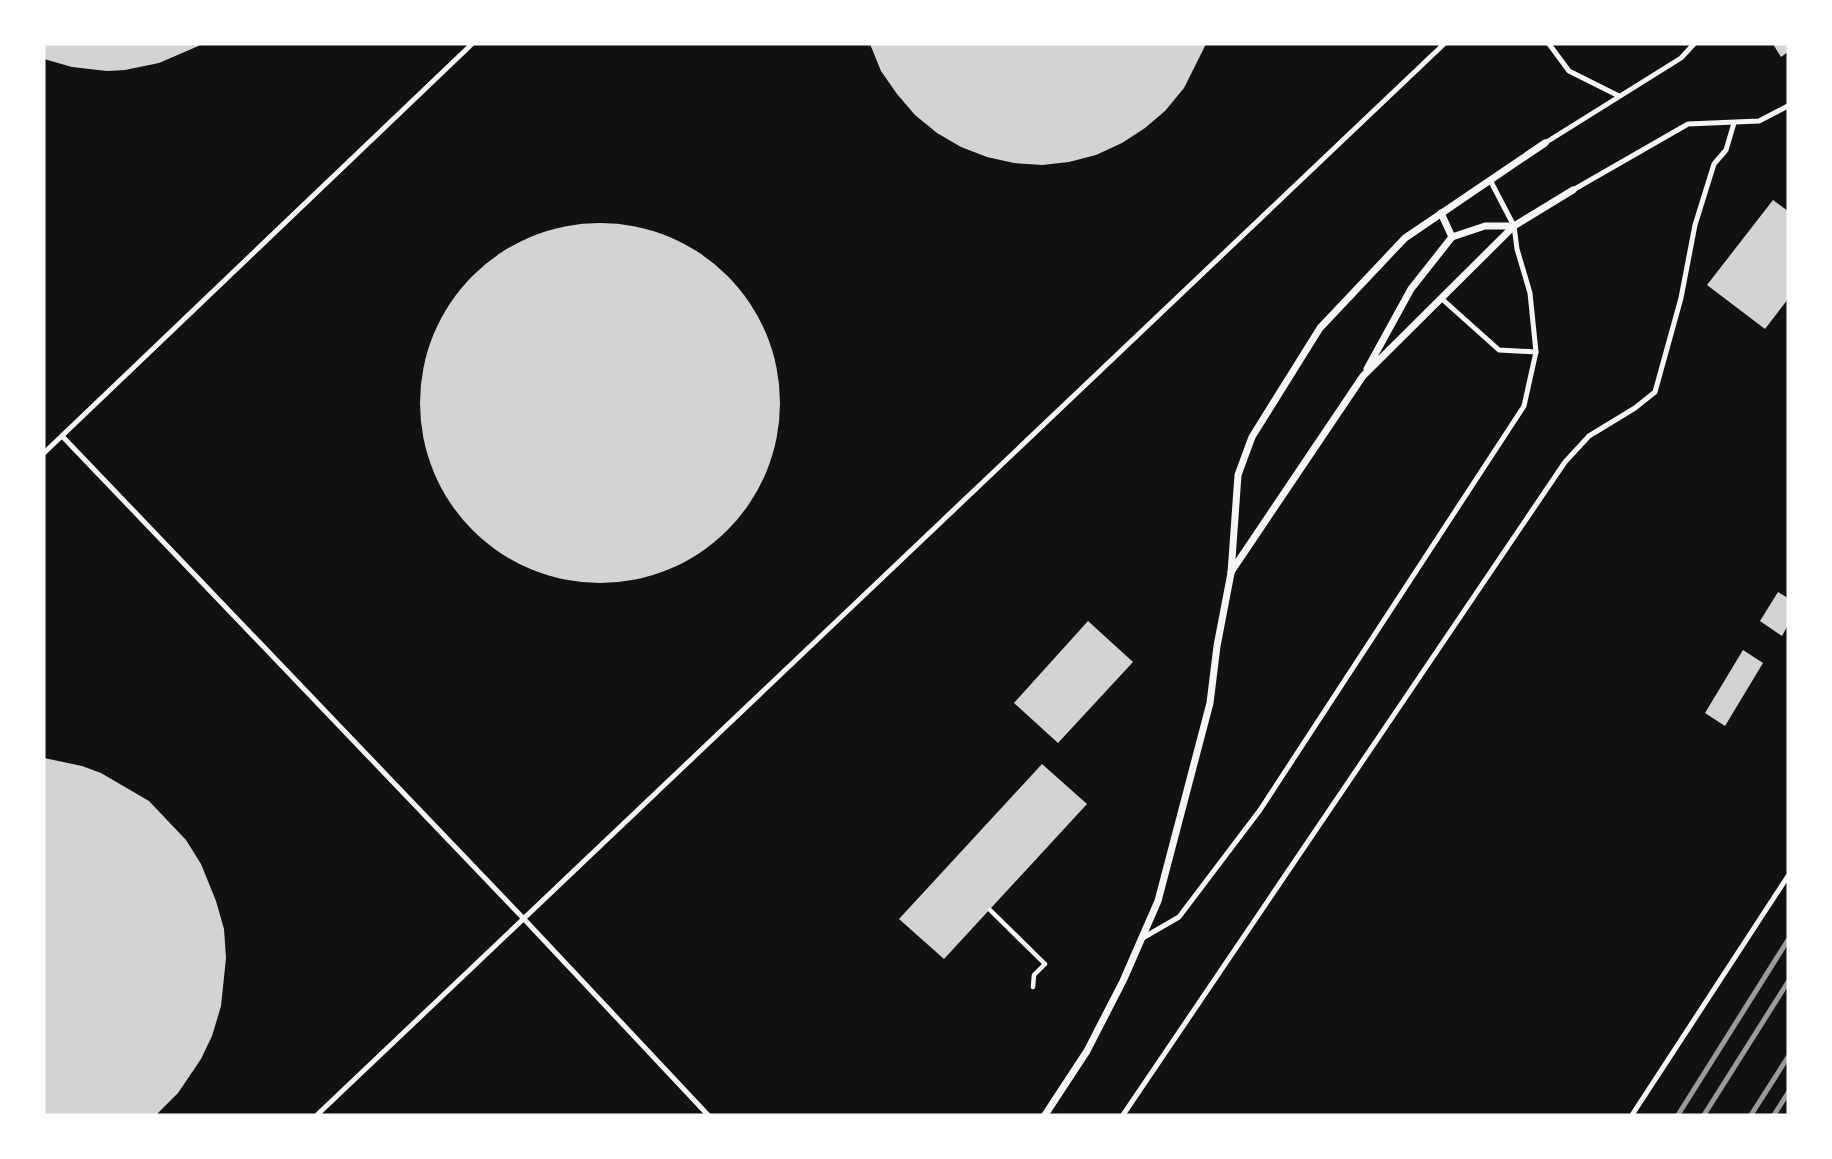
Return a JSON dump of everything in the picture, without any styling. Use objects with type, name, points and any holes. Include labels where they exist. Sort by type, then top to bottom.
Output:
[{"type":"street","points":[[1045,1115],[1087,1051],[1158,901],[1210,702],[1231,573],[1238,475],[1252,437],[1320,328],[1405,238],[1545,143]]},
{"type":"street","points":[[1363,376],[1514,226],[1573,190]]},
{"type":"street","points":[[1441,213],[1452,237]]},
{"type":"street","points":[[1231,573],[1363,376],[1411,289],[1452,237],[1485,226],[1514,226]]},
{"type":"lane","points":[[44,453],[472,44]]},
{"type":"lane","points":[[317,1115],[1444,44]]},
{"type":"lane","points":[[1549,44],[1569,71],[1619,96]]},
{"type":"lane","points":[[1545,143],[1681,58],[1694,44]]},
{"type":"lane","points":[[1573,190],[1688,124],[1759,121],[1788,106]]},
{"type":"lane","points":[[1123,1115],[1565,462],[1589,436],[1635,408],[1655,392],[1681,298],[1695,225],[1714,164],[1726,150],[1734,122]]},
{"type":"lane","points":[[1141,940],[1179,917],[1260,810],[1524,406],[1536,352],[1530,293],[1517,249],[1514,226],[1490,180]]},
{"type":"lane","points":[[1442,299],[1499,350],[1536,352]]},
{"type":"lane","points":[[62,436],[708,1115]]},
{"type":"lane","points":[[1632,1115],[1788,876]]},
{"type":"path","points":[[990,910],[1045,964],[1034,975],[1033,987]]},
{"type":"building","points":[[44,44],[203,44],[159,63],[107,71],[72,67],[44,59]]},
{"type":"building","points":[[870,44],[1206,44],[1184,88],[1165,111],[1145,128],[1096,155],[1042,165],[987,157],[961,147],[937,133],[915,115],[897,94],[881,71]]},
{"type":"building","points":[[1773,44],[1788,44],[1788,52],[1781,57]]},
{"type":"building","points":[[1773,200],[1788,211],[1788,299],[1765,329],[1707,285]]},
{"type":"building","points":[[600,223],[635,227],[669,237],[700,253],[727,276],[750,303],[766,334],[776,368],[780,403],[776,438],[766,472],[750,503],[727,530],[700,553],[669,569],[635,579],[600,583],[565,579],[531,569],[500,553],[473,530],[450,503],[434,472],[424,438],[420,403],[424,368],[434,334],[450,303],[473,276],[500,253],[531,237],[565,227]]},
{"type":"building","points":[[1778,592],[1788,598],[1788,625],[1782,636],[1760,621]]},
{"type":"building","points":[[1088,621],[1133,662],[1058,743],[1014,703]]},
{"type":"building","points":[[1743,650],[1763,663],[1725,726],[1705,713]]},
{"type":"building","points":[[44,758],[101,773],[149,801],[186,840],[201,864],[216,901],[224,929],[226,958],[221,1006],[212,1036],[201,1059],[178,1093],[156,1115],[44,1115]]},
{"type":"building","points":[[1042,764],[1087,804],[944,959],[899,919]]},
{"type":"railway","points":[[1678,1115],[1788,940]]},
{"type":"railway","points":[[1704,1115],[1788,982]]},
{"type":"railway","points":[[1751,1115],[1788,1057]]},
{"type":"railway","points":[[1774,1115],[1788,1093]]}]
